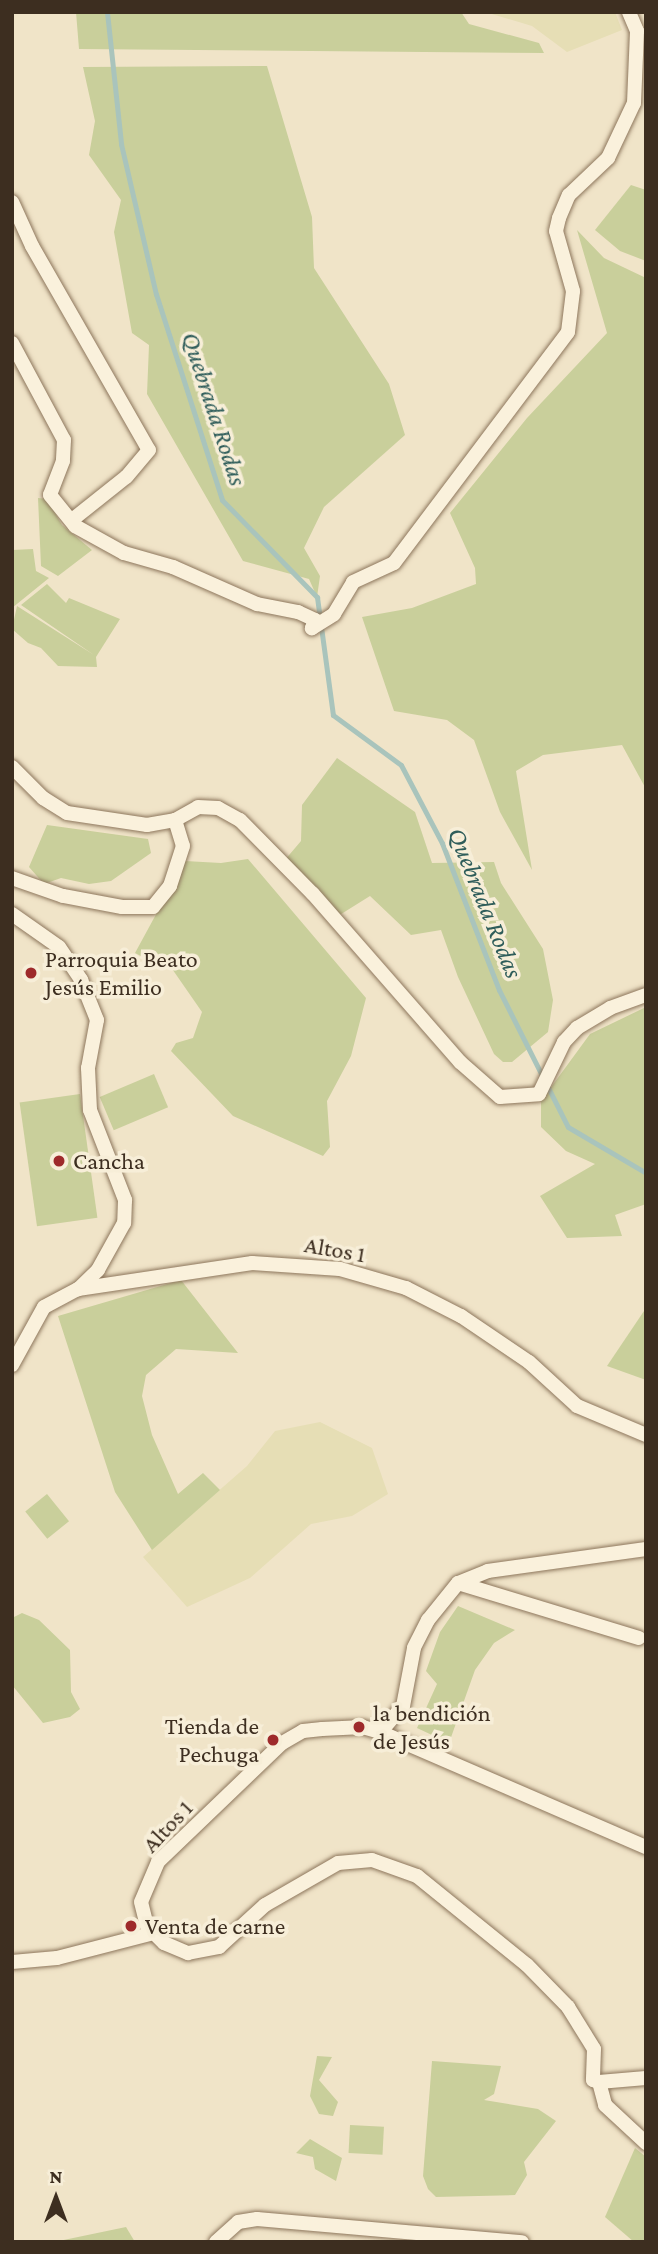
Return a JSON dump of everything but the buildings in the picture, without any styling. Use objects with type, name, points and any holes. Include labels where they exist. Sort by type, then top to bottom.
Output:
[{"type":"street","points":[[12,343],[64,440],[63,461],[50,495],[75,526],[124,553],[173,567],[257,604],[298,612],[316,620],[318,625],[353,582],[394,563],[569,332],[573,291],[556,231],[569,195],[608,158],[634,103],[637,31],[629,12]]},
{"type":"street","points":[[12,202],[32,246],[149,450],[126,477],[72,520]]},
{"type":"street","points":[[12,767],[43,798],[66,813],[147,825],[175,820],[198,807],[218,808],[240,820],[313,894],[460,1062],[500,1097],[539,1094],[577,1028],[610,1008],[646,995]]},
{"type":"street","points":[[12,878],[63,896],[122,907],[153,907],[178,869],[183,846],[175,820]]},
{"type":"street","points":[[12,914],[59,947],[81,980],[97,1020],[88,1068],[90,1111],[125,1200],[124,1223],[99,1270],[78,1289]]},
{"type":"street","name":"Altos 1","points":[[12,1365],[44,1307],[78,1289],[252,1263],[340,1269],[406,1288],[461,1316],[529,1362],[577,1406],[646,1435]]},
{"type":"street","points":[[380,1732],[403,1706],[414,1648],[428,1620],[458,1583],[488,1572],[646,1549]]},
{"type":"street","points":[[458,1583],[639,1638]]},
{"type":"street","name":"Altos 1","points":[[154,1933],[141,1902],[159,1862],[252,1769],[303,1731],[363,1727],[380,1732],[646,1847]]},
{"type":"street","points":[[12,1962],[57,1958],[154,1933],[188,1953],[219,1947],[265,1905],[310,1877],[338,1863],[372,1860],[417,1877],[527,1965],[569,2007],[594,2049],[593,2080],[599,2082],[646,2078]]},
{"type":"street","points":[[599,2082],[605,2105],[646,2143]]},
{"type":"street","points":[[216,2242],[238,2222],[257,2219],[522,2242]]},
{"type":"shaded area","points":[[485,12],[615,12],[622,30],[567,52],[532,26]]},
{"type":"shaded area","points":[[320,1422],[372,1448],[388,1494],[352,1516],[311,1524],[250,1578],[187,1607],[143,1557],[247,1466],[275,1431]]},
{"type":"green space","points":[[76,12],[461,12],[469,24],[539,43],[544,53],[79,49]]},
{"type":"green space","points":[[267,66],[312,217],[314,268],[389,384],[405,435],[324,507],[304,548],[320,576],[317,597],[309,579],[243,561],[147,394],[149,345],[132,333],[114,232],[121,200],[89,155],[95,121],[83,67]]},
{"type":"green space","points":[[631,185],[646,190],[646,261],[620,251],[595,230]]},
{"type":"green space","points":[[577,230],[604,258],[646,278],[646,789],[622,745],[543,755],[516,771],[532,870],[500,812],[474,740],[447,720],[394,711],[362,617],[412,608],[476,584],[475,568],[450,513],[527,418],[607,333]]},
{"type":"green space","points":[[38,498],[47,499],[62,525],[92,550],[58,576],[41,566]]},
{"type":"green space","points":[[33,549],[36,571],[49,578],[12,608],[12,550]]},
{"type":"green space","points":[[47,584],[66,603],[69,598],[120,619],[96,657],[97,667],[58,666],[41,648],[28,643],[12,629],[17,606],[94,655],[21,605]]},
{"type":"green space","points":[[337,758],[415,812],[432,863],[494,862],[501,883],[543,949],[553,1000],[548,1032],[512,1062],[503,1062],[494,1054],[458,977],[441,930],[411,935],[370,896],[338,916],[284,861],[301,841],[302,805]]},
{"type":"green space","points":[[47,825],[148,839],[151,853],[111,881],[89,884],[61,878],[44,884],[29,867]]},
{"type":"green space","points":[[248,859],[366,998],[351,1056],[327,1101],[330,1147],[323,1156],[233,1116],[171,1051],[176,1043],[193,1038],[202,1012],[168,963],[156,964],[135,953],[185,861],[221,863]]},
{"type":"green space","points":[[646,1007],[646,1204],[615,1215],[622,1236],[567,1238],[540,1196],[595,1164],[566,1151],[541,1127],[541,1101],[590,1034]]},
{"type":"green space","points":[[154,1074],[168,1107],[114,1130],[100,1097]]},
{"type":"green space","name":"Cancha","points":[[80,1094],[97,1218],[37,1226],[20,1102]]},
{"type":"green space","points":[[181,1280],[238,1353],[176,1349],[146,1375],[142,1396],[152,1435],[178,1494],[203,1473],[220,1490],[152,1550],[115,1492],[58,1316]]},
{"type":"green space","points":[[646,1308],[646,1380],[607,1366]]},
{"type":"green space","points":[[47,1494],[69,1521],[47,1539],[25,1512]]},
{"type":"green space","points":[[458,1606],[515,1630],[494,1643],[475,1670],[449,1743],[417,1728],[437,1684],[426,1671],[440,1632]]},
{"type":"green space","points":[[22,1613],[39,1620],[70,1650],[71,1692],[80,1709],[70,1717],[43,1723],[12,1685],[12,1618]]},
{"type":"green space","points":[[317,2056],[332,2057],[319,2080],[338,2102],[333,2116],[319,2114],[310,2096]]},
{"type":"green space","points":[[432,2061],[501,2066],[494,2094],[484,2100],[538,2109],[556,2121],[524,2162],[527,2175],[515,2195],[436,2197],[428,2189],[423,2176]]},
{"type":"green space","points":[[350,2125],[384,2127],[382,2155],[349,2153]]},
{"type":"green space","points":[[310,2139],[342,2158],[336,2181],[315,2169],[313,2157],[296,2153]]},
{"type":"green space","points":[[635,2148],[646,2157],[646,2242],[634,2242],[605,2217]]},
{"type":"green space","points":[[126,2227],[135,2242],[54,2242]]},
{"type":"waterway","name":"Quebrada Rodas","points":[[107,12],[121,144],[156,294],[222,500],[317,597],[333,715],[401,765],[442,843],[499,990],[568,1127],[646,1173]]},
{"type":"place","name":"Parroquia Beato Jesús Emilio","points":[[31,973]]},
{"type":"place","name":"Cancha","points":[[59,1161]]},
{"type":"place","name":"la bendición de Jesús","points":[[359,1727]]},
{"type":"place","name":"Tienda de Pechuga","points":[[273,1740]]},
{"type":"place","name":"Venta de carne","points":[[131,1926]]}]
